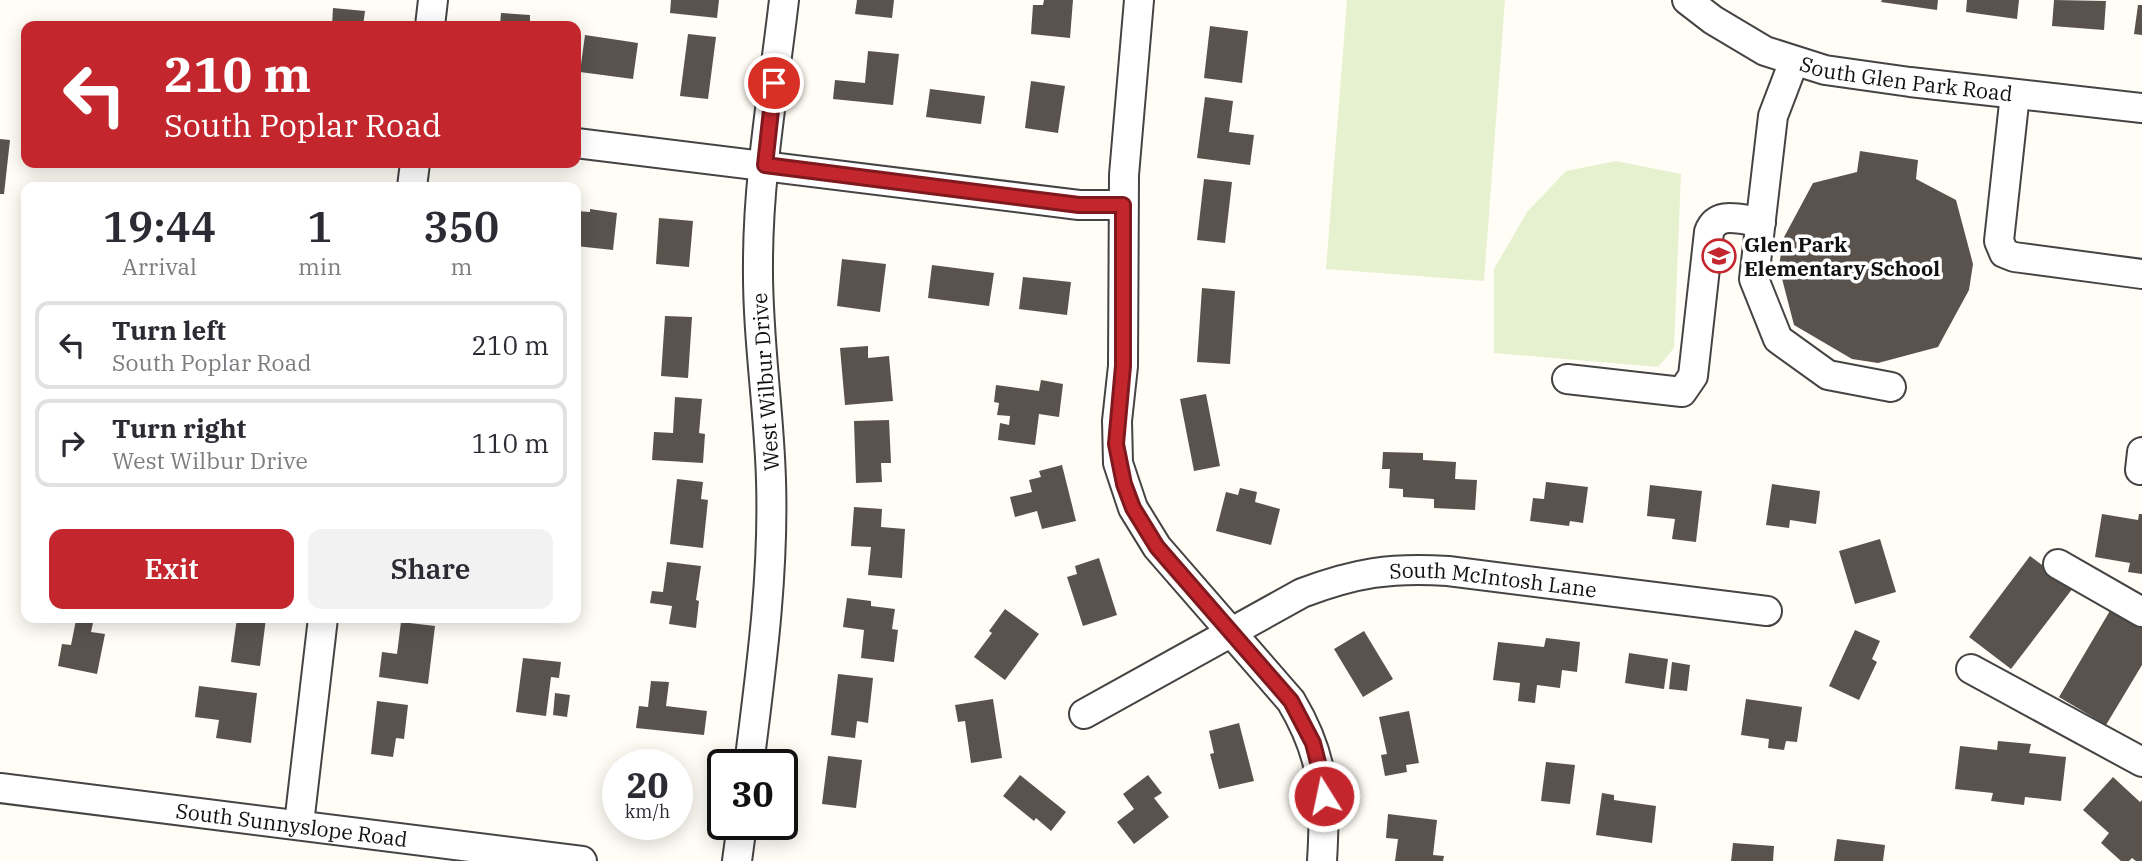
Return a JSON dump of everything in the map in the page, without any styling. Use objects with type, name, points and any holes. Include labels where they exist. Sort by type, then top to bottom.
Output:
[{"type":"street","points":[[431,21],[433,0]]},
{"type":"street","name":"West Wilbur Drive","points":[[751,749],[770,581],[772,531],[758,265],[765,165],[784,0]]},
{"type":"street","points":[[1139,0],[1124,176],[1123,366],[1116,421],[1118,463],[1133,508],[1157,547],[1291,701],[1313,743],[1322,778],[1325,814],[1322,861]]},
{"type":"street","name":"South Glen Park Road","points":[[1687,0],[1737,36],[1765,51],[1825,70],[2142,108]]},
{"type":"street","points":[[1794,61],[1773,116],[1754,279],[1778,339],[1828,375],[1891,387]]},
{"type":"street","points":[[2015,94],[1999,241],[2004,253],[2014,257],[2142,274]]},
{"type":"street","points":[[581,144],[1079,205],[1123,205]]},
{"type":"street","points":[[1567,379],[1682,392],[1693,376],[1712,223],[1720,218],[1761,222]]},
{"type":"street","points":[[2058,564],[2142,612]]},
{"type":"street","name":"South McIntosh Lane","points":[[1084,714],[1302,593],[1340,578],[1381,570],[1412,568],[1462,572],[1766,611]]},
{"type":"street","points":[[299,824],[322,623]]},
{"type":"street","points":[[1971,669],[2142,762]]},
{"type":"street","name":"South Sunnyslope Road","points":[[0,788],[582,861]]},
{"type":"street","points":[[737,861],[740,840]]},
{"type":"green space","points":[[1347,0],[1505,0],[1484,281],[1326,269]]},
{"type":"green space","points":[[1616,161],[1681,174],[1674,348],[1658,367],[1494,353],[1494,269],[1527,212],[1566,171]]},
{"type":"building","points":[[671,0],[719,0],[717,18],[670,13]]},
{"type":"building","points":[[857,0],[894,0],[892,18],[855,14]]},
{"type":"building","points":[[1044,0],[1073,0],[1070,38],[1031,34],[1033,5],[1043,5]]},
{"type":"building","points":[[1938,0],[1937,10],[1881,2]]},
{"type":"building","points":[[1967,0],[2019,0],[2017,19],[1966,12]]},
{"type":"building","points":[[2054,0],[2106,1],[2104,30],[2052,26]]},
{"type":"building","points":[[2138,5],[2142,5],[2142,35],[2134,34]]},
{"type":"building","points":[[333,8],[365,11],[364,21],[332,21]]},
{"type":"building","points":[[501,13],[530,15],[530,21],[500,21]]},
{"type":"building","points":[[1210,26],[1248,31],[1242,83],[1204,78]]},
{"type":"building","points":[[688,34],[716,37],[708,99],[680,96]]},
{"type":"building","points":[[585,35],[638,43],[633,79],[581,72]]},
{"type":"building","points":[[868,51],[899,54],[893,105],[833,99],[835,80],[865,83]]},
{"type":"building","points":[[1031,81],[1065,86],[1058,133],[1025,128]]},
{"type":"building","points":[[930,89],[985,96],[981,124],[926,117]]},
{"type":"building","points":[[1205,97],[1233,101],[1229,132],[1254,135],[1250,165],[1197,158]]},
{"type":"building","points":[[0,139],[10,140],[4,194],[0,194]]},
{"type":"building","points":[[1860,151],[1918,160],[1916,179],[1956,200],[1973,264],[1969,290],[1938,347],[1878,363],[1852,359],[1794,325],[1779,267],[1783,239],[1813,183],[1857,172]]},
{"type":"building","points":[[1204,179],[1232,182],[1225,243],[1197,240]]},
{"type":"building","points":[[590,209],[617,213],[613,250],[581,247],[581,211],[590,212]]},
{"type":"building","points":[[659,218],[693,221],[689,267],[656,264]]},
{"type":"building","points":[[842,259],[886,264],[880,312],[837,306]]},
{"type":"building","points":[[932,265],[994,273],[989,306],[928,298]]},
{"type":"building","points":[[1023,277],[1071,282],[1067,315],[1019,309]]},
{"type":"building","points":[[1202,288],[1235,291],[1230,364],[1197,362]]},
{"type":"building","points":[[665,316],[692,317],[688,378],[661,376]]},
{"type":"building","points":[[868,346],[868,358],[889,356],[893,401],[845,405],[840,348]]},
{"type":"building","points":[[1041,380],[1063,384],[1059,417],[1039,414],[1035,445],[998,440],[1000,423],[1009,425],[1010,416],[997,415],[999,403],[994,402],[996,385],[1039,391]]},
{"type":"building","points":[[1206,394],[1220,466],[1194,471],[1180,399]]},
{"type":"building","points":[[675,397],[702,399],[699,433],[705,434],[703,463],[652,460],[654,432],[673,433]]},
{"type":"building","points":[[889,420],[891,463],[881,463],[882,482],[856,483],[854,421]]},
{"type":"building","points":[[1383,452],[1423,453],[1423,460],[1456,462],[1455,479],[1477,480],[1475,510],[1434,508],[1434,499],[1403,497],[1403,489],[1389,488],[1390,469],[1382,469]]},
{"type":"building","points":[[1062,465],[1076,521],[1042,529],[1037,511],[1015,517],[1010,497],[1032,492],[1029,480],[1041,477],[1039,471]]},
{"type":"building","points":[[677,479],[703,482],[701,499],[708,500],[703,548],[670,544]]},
{"type":"building","points":[[1546,482],[1588,487],[1583,523],[1570,521],[1569,526],[1530,521],[1533,498],[1544,499]]},
{"type":"building","points":[[1772,484],[1820,491],[1816,524],[1790,520],[1789,528],[1766,525]]},
{"type":"building","points":[[1650,485],[1702,491],[1696,542],[1672,539],[1675,519],[1647,516]]},
{"type":"building","points":[[1240,488],[1257,492],[1255,502],[1280,509],[1271,545],[1216,531],[1226,492],[1238,495]]},
{"type":"building","points":[[854,507],[882,509],[881,527],[905,529],[902,578],[868,575],[871,547],[851,546]]},
{"type":"building","points":[[2102,514],[2138,520],[2139,514],[2142,514],[2142,574],[2128,572],[2130,563],[2095,557]]},
{"type":"building","points":[[1880,539],[1896,592],[1855,604],[1839,551]]},
{"type":"building","points":[[2030,556],[2073,588],[2011,669],[1969,637]]},
{"type":"building","points":[[1099,558],[1117,615],[1083,626],[1067,577],[1077,574],[1075,566]]},
{"type":"building","points":[[667,562],[701,566],[696,600],[699,601],[696,628],[669,624],[672,606],[650,603],[652,591],[663,592]]},
{"type":"building","points":[[847,598],[871,601],[871,606],[895,609],[892,629],[898,630],[894,662],[861,658],[864,630],[843,627]]},
{"type":"building","points":[[1005,609],[1039,634],[1005,680],[974,657],[992,633],[989,631]]},
{"type":"building","points":[[2111,609],[2142,628],[2142,665],[2106,725],[2059,697]]},
{"type":"building","points":[[75,623],[93,623],[91,632],[105,634],[97,674],[58,666],[62,644],[71,645]]},
{"type":"building","points":[[236,623],[265,623],[260,666],[231,662]]},
{"type":"building","points":[[401,623],[435,626],[428,684],[379,677],[382,652],[397,654]]},
{"type":"building","points":[[1855,630],[1880,641],[1872,659],[1877,662],[1859,700],[1829,686]]},
{"type":"building","points":[[1364,631],[1393,679],[1363,697],[1334,649]]},
{"type":"building","points":[[1546,638],[1580,642],[1577,672],[1562,670],[1560,688],[1537,685],[1535,703],[1518,701],[1520,683],[1493,680],[1498,642],[1544,647]]},
{"type":"building","points":[[1629,653],[1668,659],[1664,689],[1625,683]]},
{"type":"building","points":[[523,658],[561,662],[559,678],[551,677],[546,716],[516,712]]},
{"type":"building","points":[[1672,662],[1690,665],[1687,691],[1669,689]]},
{"type":"building","points":[[838,674],[873,678],[868,723],[857,721],[855,738],[831,735]]},
{"type":"building","points":[[651,681],[669,682],[666,706],[707,711],[704,735],[636,728],[639,706],[648,707]]},
{"type":"building","points":[[199,686],[257,693],[251,743],[216,738],[219,720],[195,717]]},
{"type":"building","points":[[555,693],[570,695],[567,717],[553,715]]},
{"type":"building","points":[[993,699],[1002,758],[971,763],[965,721],[958,722],[955,705]]},
{"type":"building","points":[[1746,699],[1802,707],[1797,742],[1786,741],[1784,750],[1768,748],[1769,739],[1741,735]]},
{"type":"building","points":[[377,701],[408,705],[404,739],[396,738],[393,757],[371,754]]},
{"type":"building","points":[[1409,711],[1419,763],[1406,765],[1407,772],[1385,776],[1381,755],[1387,754],[1379,717]]},
{"type":"building","points":[[1239,723],[1254,781],[1219,789],[1210,754],[1214,753],[1209,731]]},
{"type":"building","points":[[1998,741],[2031,744],[2029,753],[2066,757],[2061,801],[2025,797],[2024,805],[1991,801],[1993,793],[1955,789],[1960,746],[1997,750]]},
{"type":"building","points":[[828,756],[862,760],[856,808],[822,804]]},
{"type":"building","points":[[1546,762],[1575,765],[1570,804],[1541,801]]},
{"type":"building","points":[[1020,775],[1066,812],[1051,831],[1003,796]]},
{"type":"building","points":[[1148,775],[1162,793],[1154,798],[1169,817],[1134,844],[1117,822],[1134,809],[1123,794]]},
{"type":"building","points":[[2113,777],[2140,802],[2142,800],[2142,861],[2132,858],[2129,861],[2121,861],[2101,843],[2109,833],[2083,810]]},
{"type":"building","points":[[1602,793],[1614,795],[1614,800],[1656,806],[1652,843],[1596,835]]},
{"type":"building","points":[[1388,814],[1437,820],[1433,855],[1444,856],[1443,861],[1395,861],[1398,839],[1386,838]]},
{"type":"building","points":[[1837,839],[1885,845],[1883,861],[1834,861]]},
{"type":"building","points":[[1733,843],[1774,846],[1773,861],[1731,861]]},
{"type":"place","name":"Glen Park Elementary School","points":[[1719,256]]},
{"type":"route","points":[[774,83],[765,165],[1079,205],[1123,205],[1123,366],[1116,444],[1124,484],[1133,508],[1157,547],[1291,701],[1313,743],[1324,796]]}]
